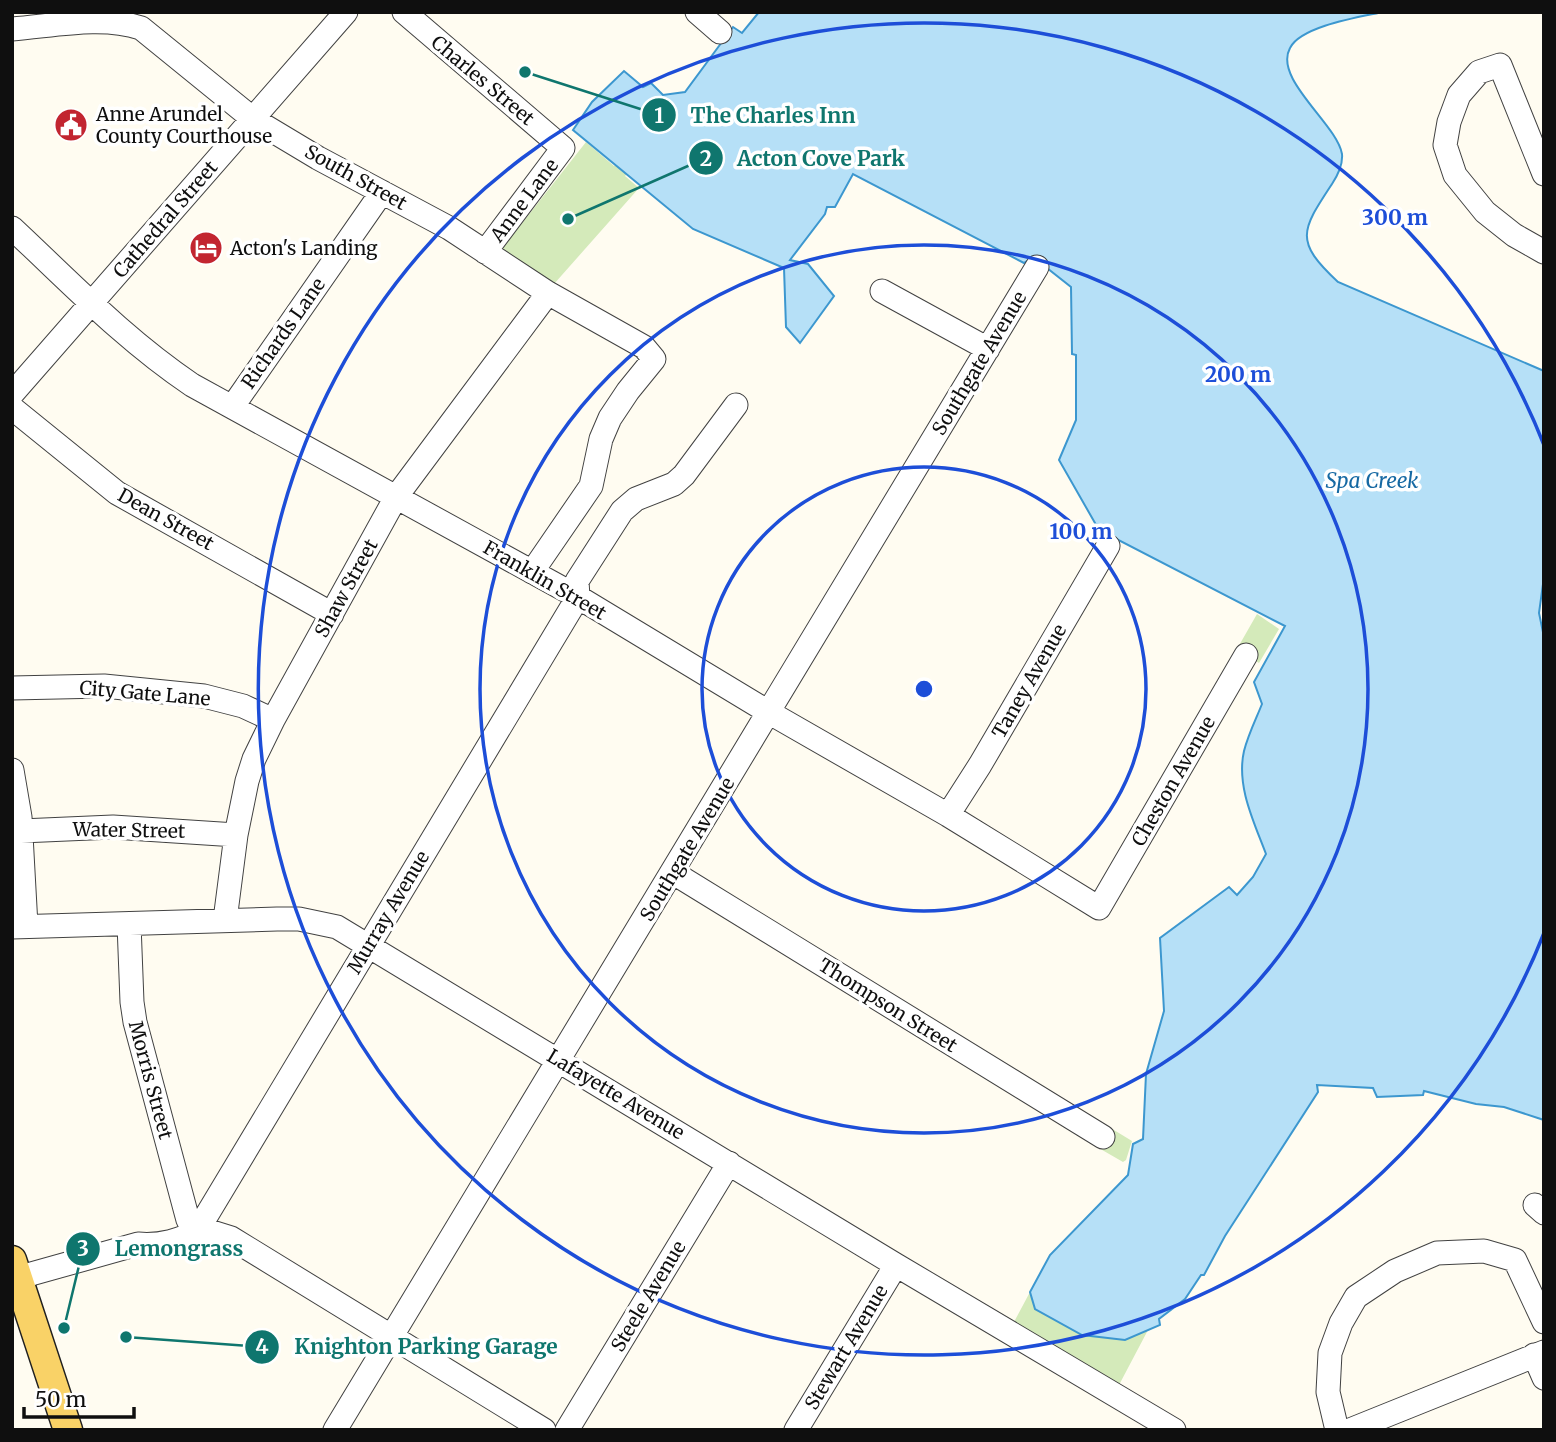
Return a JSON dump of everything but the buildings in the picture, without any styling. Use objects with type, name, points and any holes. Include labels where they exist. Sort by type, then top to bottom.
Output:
[{"type":"main road","points":[[15,1271],[68,1430]]},
{"type":"street","name":"Cathedral Street","points":[[12,394],[346,12]]},
{"type":"street","name":"Charles Street","points":[[404,12],[563,148]]},
{"type":"street","points":[[697,12],[720,32]]},
{"type":"street","name":"South Street","points":[[12,29],[105,22],[125,22],[141,27],[253,118],[318,158],[449,228],[548,293],[644,347],[654,359],[610,418],[601,439],[591,486],[533,572]]},
{"type":"street","points":[[1544,174],[1500,65],[1479,72],[1459,95],[1449,121],[1445,145],[1455,176],[1485,212],[1514,235],[1544,251]]},
{"type":"street","name":"Anne Lane","points":[[485,252],[563,148]]},
{"type":"street","name":"Richards Lane","points":[[233,406],[382,192]]},
{"type":"street","name":"Franklin Street","points":[[12,228],[91,305],[160,363],[192,385],[578,597],[770,713],[948,815],[1099,908]]},
{"type":"street","name":"Southgate Avenue","points":[[335,1430],[1037,267]]},
{"type":"street","points":[[882,291],[988,349]]},
{"type":"street","name":"Shaw Street","points":[[225,920],[236,835],[247,780],[273,720],[396,496],[548,293]]},
{"type":"street","name":"Murray Avenue","points":[[200,1228],[578,597],[577,581],[622,511],[636,499],[674,484],[684,475],[736,405]]},
{"type":"street","name":"Dean Street","points":[[12,408],[117,493],[332,614]]},
{"type":"street","name":"Taney Avenue","points":[[948,815],[1108,546]]},
{"type":"street","name":"Cheston Avenue","points":[[1099,908],[1246,655]]},
{"type":"street","name":"City Gate Lane","points":[[12,688],[104,686],[204,696],[243,706],[273,720]]},
{"type":"street","points":[[12,770],[21,831],[19,926]]},
{"type":"street","name":"Water Street","points":[[21,831],[113,827],[236,835]]},
{"type":"street","name":"Thompson Street","points":[[672,872],[1103,1137]]},
{"type":"street","name":"Lafayette Avenue","points":[[19,926],[277,919],[317,922],[337,927],[1174,1430]]},
{"type":"street","name":"Morris Street","points":[[129,924],[135,1022],[187,1216],[200,1228]]},
{"type":"street","name":"Steele Avenue","points":[[567,1430],[729,1163]]},
{"type":"street","points":[[15,1271],[31,1274],[138,1244],[147,1245],[184,1238],[200,1228],[231,1238],[544,1430]]},
{"type":"street","points":[[1337,1430],[1328,1392],[1330,1353],[1341,1323],[1356,1297],[1395,1272],[1437,1253],[1484,1251],[1515,1261],[1544,1322]]},
{"type":"street","name":"Stewart Avenue","points":[[796,1430],[896,1265]]},
{"type":"street","points":[[1350,1430],[1539,1353],[1544,1378]]},
{"type":"green space","points":[[586,142],[614,166],[620,161],[631,169],[625,176],[639,188],[554,284],[501,250]]},
{"type":"green space","points":[[1257,614],[1279,629],[1259,663],[1237,649]]},
{"type":"green space","points":[[1109,1127],[1132,1141],[1123,1162],[1097,1147]]},
{"type":"green space","points":[[1030,1292],[1035,1309],[1125,1340],[1148,1330],[1119,1385],[1014,1322]]},
{"type":"water","name":"Spa Creek","points":[[759,12],[1383,12],[1318,28],[1296,40],[1290,48],[1287,60],[1290,73],[1338,142],[1342,154],[1338,173],[1309,225],[1309,245],[1314,256],[1338,282],[1544,371],[1544,577],[1539,613],[1544,637],[1544,1120],[1504,1107],[1476,1104],[1424,1091],[1423,1095],[1377,1097],[1373,1088],[1317,1085],[1318,1092],[1225,1236],[1204,1275],[1201,1275],[1185,1299],[1159,1319],[1160,1325],[1125,1340],[1082,1335],[1035,1309],[1030,1292],[1050,1255],[1128,1175],[1133,1144],[1143,1139],[1146,1074],[1164,1011],[1160,938],[1229,887],[1237,895],[1253,877],[1266,854],[1244,791],[1242,764],[1246,745],[1262,704],[1254,682],[1285,626],[1099,530],[1059,460],[1076,420],[1076,355],[1072,354],[1071,287],[1033,257],[1024,263],[853,174],[835,207],[827,207],[825,214],[790,260],[808,264],[834,296],[800,343],[786,327],[784,268],[693,229],[573,130],[592,102],[624,71],[643,87],[651,83],[663,95],[685,92],[733,27],[742,33]]},
{"type":"place","name":"The Charles Inn","points":[[525,72]]},
{"type":"place","name":"Anne Arundel County Courthouse","points":[[71,125]]},
{"type":"place","name":"Acton Cove Park","points":[[568,219]]},
{"type":"place","name":"Acton's Landing","points":[[206,248]]},
{"type":"place","name":"Lemongrass","points":[[64,1328]]},
{"type":"place","name":"Knighton Parking Garage","points":[[126,1337]]}]
